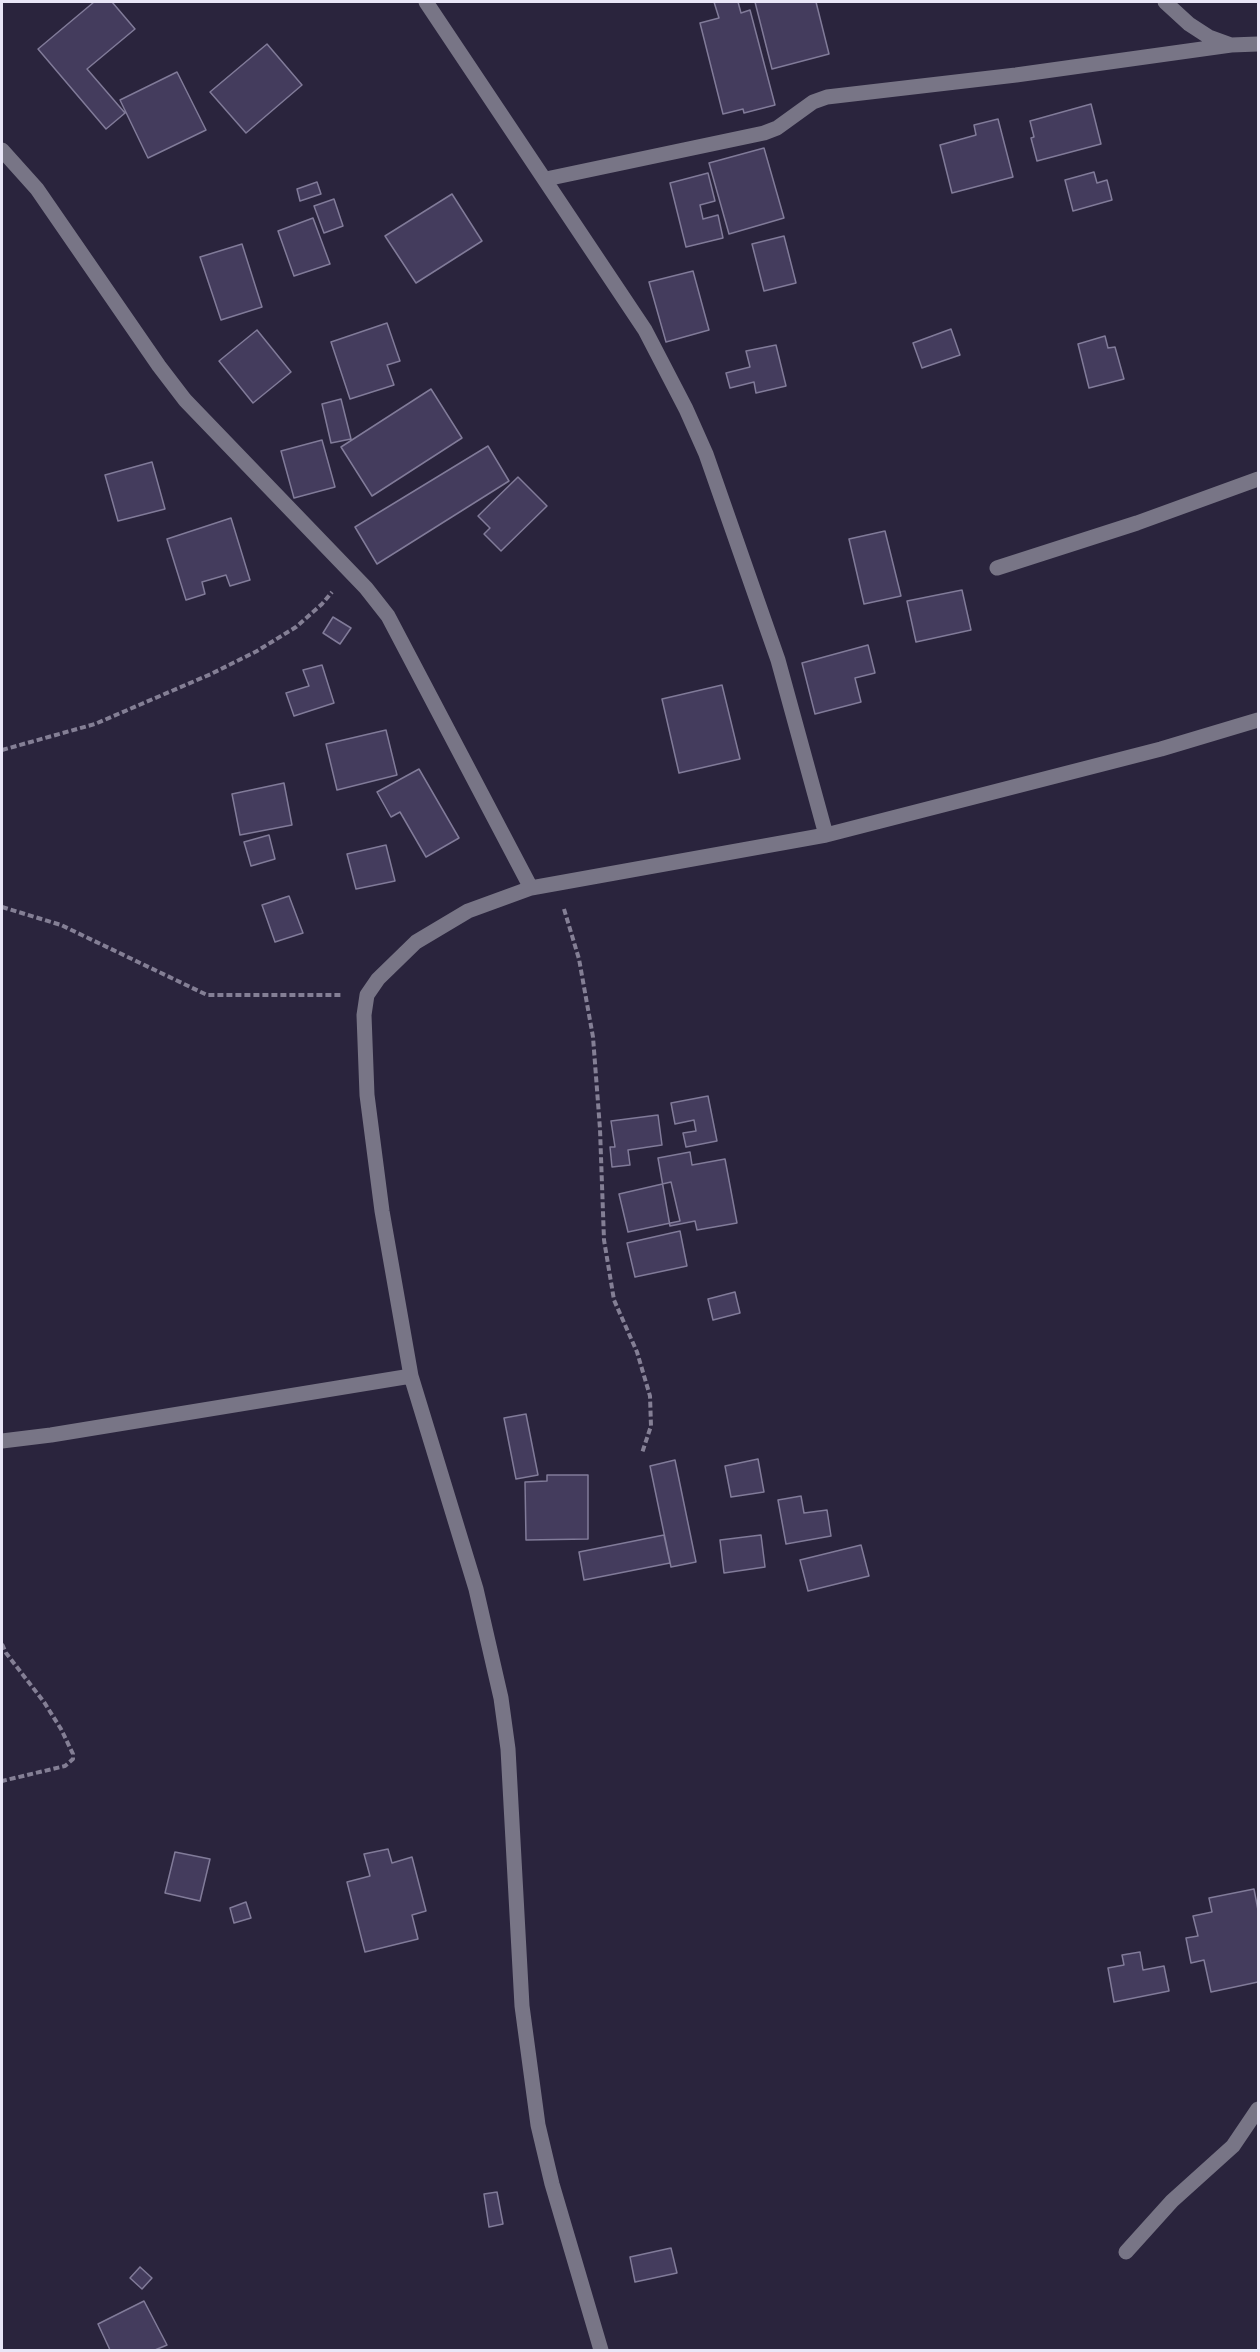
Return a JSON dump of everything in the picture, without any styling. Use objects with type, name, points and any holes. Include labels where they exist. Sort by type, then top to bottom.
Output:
[{"type":"street","points":[[426,2],[645,330],[686,409],[706,454],[778,660],[826,835]]},
{"type":"street","points":[[1165,2],[1189,24],[1209,37],[1231,45]]},
{"type":"street","points":[[546,179],[764,132],[777,128],[813,102],[827,97],[1016,75],[1231,45],[1258,44]]},
{"type":"street","points":[[2,150],[37,189],[185,400],[366,588],[393,625],[531,888]]},
{"type":"street","points":[[997,568],[1137,523],[1258,479]]},
{"type":"street","points":[[600,2350],[552,2184],[538,2125],[522,2006],[508,1749],[501,1698],[477,1589],[411,1376],[382,1211],[367,1095],[364,1015],[367,995],[378,978],[416,942],[468,911],[531,888],[826,835],[1161,749],[1258,720]]},
{"type":"street","points":[[2,1441],[411,1376]]},
{"type":"street","points":[[1126,2252],[1172,2200],[1233,2146],[1258,2109]]},
{"type":"path","points":[[2,750],[70,732],[120,714],[248,656],[296,627],[322,604],[349,572]]},
{"type":"path","points":[[556,884],[579,960],[593,1037],[600,1129],[604,1240],[614,1300],[637,1352],[650,1396],[651,1426],[642,1453]]},
{"type":"path","points":[[2,907],[60,925],[207,995],[367,995]]},
{"type":"path","points":[[2,1644],[6,1653],[39,1695],[61,1729],[73,1754],[73,1759],[65,1766],[2,1780]]},
{"type":"building","points":[[94,2],[112,2],[135,29],[87,69],[125,113],[106,129],[38,49]]},
{"type":"building","points":[[714,2],[738,2],[741,13],[750,10],[775,105],[744,113],[743,109],[723,114],[700,23],[719,18]]},
{"type":"building","points":[[755,2],[816,2],[829,54],[772,69]]},
{"type":"building","points":[[267,44],[302,85],[246,133],[210,92]]},
{"type":"building","points":[[177,72],[206,130],[148,158],[120,100]]},
{"type":"building","points":[[1091,104],[1101,144],[1037,161],[1031,138],[1034,137],[1030,121]]},
{"type":"building","points":[[998,119],[1013,177],[952,193],[940,145],[976,135],[974,125]]},
{"type":"building","points":[[764,148],[784,218],[729,234],[709,163]]},
{"type":"building","points":[[1094,172],[1097,183],[1107,180],[1112,200],[1073,211],[1065,180]]},
{"type":"building","points":[[708,173],[715,201],[700,205],[703,219],[718,215],[723,238],[686,247],[670,183]]},
{"type":"building","points":[[317,182],[321,194],[300,201],[297,189]]},
{"type":"building","points":[[452,194],[482,241],[416,283],[385,236]]},
{"type":"building","points":[[334,199],[343,226],[324,233],[314,206]]},
{"type":"building","points":[[313,218],[330,264],[294,276],[278,231]]},
{"type":"building","points":[[784,236],[796,283],[764,291],[752,244]]},
{"type":"building","points":[[242,244],[262,307],[221,320],[200,257]]},
{"type":"building","points":[[693,271],[709,330],[666,342],[649,282]]},
{"type":"building","points":[[387,323],[400,361],[387,365],[394,385],[350,399],[331,342]]},
{"type":"building","points":[[951,329],[960,355],[922,368],[913,343]]},
{"type":"building","points":[[257,330],[291,372],[253,403],[219,361]]},
{"type":"building","points":[[1105,336],[1108,348],[1115,347],[1124,379],[1089,388],[1078,344]]},
{"type":"building","points":[[776,345],[786,386],[756,393],[754,382],[730,388],[726,373],[750,367],[746,351]]},
{"type":"building","points":[[431,389],[462,438],[372,496],[341,447]]},
{"type":"building","points":[[341,399],[351,439],[331,443],[322,404]]},
{"type":"building","points":[[322,440],[335,487],[294,498],[281,451]]},
{"type":"building","points":[[488,446],[509,481],[377,564],[355,527]]},
{"type":"building","points":[[152,462],[165,509],[118,521],[105,475]]},
{"type":"building","points":[[518,477],[547,506],[501,551],[484,534],[490,528],[478,516]]},
{"type":"building","points":[[231,518],[250,580],[230,586],[226,575],[202,582],[205,594],[186,600],[167,539]]},
{"type":"building","points":[[885,531],[901,596],[864,604],[849,539]]},
{"type":"building","points":[[962,590],[971,630],[916,642],[907,601]]},
{"type":"building","points":[[333,617],[351,628],[340,644],[323,633]]},
{"type":"building","points":[[868,645],[875,673],[855,678],[861,702],[815,714],[802,663]]},
{"type":"building","points":[[322,665],[334,703],[294,716],[286,693],[309,686],[303,670]]},
{"type":"building","points":[[722,685],[740,759],[679,773],[662,699]]},
{"type":"building","points":[[386,730],[397,775],[337,790],[326,744]]},
{"type":"building","points":[[419,769],[459,838],[426,857],[400,812],[391,817],[377,792]]},
{"type":"building","points":[[284,783],[292,825],[240,835],[232,794]]},
{"type":"building","points":[[269,835],[275,859],[251,866],[244,842]]},
{"type":"building","points":[[386,845],[395,881],[356,889],[347,854]]},
{"type":"building","points":[[289,896],[303,933],[275,942],[262,905]]},
{"type":"building","points":[[708,1096],[717,1141],[686,1147],[683,1133],[696,1131],[694,1120],[675,1124],[671,1103]]},
{"type":"building","points":[[658,1115],[662,1145],[628,1150],[630,1165],[612,1167],[610,1147],[615,1147],[611,1121]]},
{"type":"building","points":[[690,1152],[692,1165],[725,1159],[737,1223],[697,1230],[695,1221],[670,1226],[658,1158]]},
{"type":"building","points":[[671,1182],[680,1221],[628,1232],[619,1194]]},
{"type":"building","points":[[680,1231],[687,1266],[635,1277],[627,1243]]},
{"type":"building","points":[[735,1292],[740,1313],[713,1320],[708,1299]]},
{"type":"building","points":[[526,1414],[538,1475],[516,1479],[504,1418]]},
{"type":"building","points":[[758,1459],[764,1492],[731,1497],[725,1466]]},
{"type":"building","points":[[675,1460],[696,1562],[671,1567],[650,1466]]},
{"type":"building","points":[[547,1475],[588,1475],[588,1539],[526,1540],[525,1482],[547,1481]]},
{"type":"building","points":[[801,1496],[804,1513],[827,1510],[831,1536],[786,1544],[778,1500]]},
{"type":"building","points":[[664,1535],[670,1563],[584,1580],[579,1552]]},
{"type":"building","points":[[761,1535],[765,1567],[724,1573],[720,1540]]},
{"type":"building","points":[[861,1545],[869,1576],[808,1591],[800,1560]]},
{"type":"building","points":[[388,1849],[392,1863],[412,1857],[426,1911],[412,1915],[418,1939],[365,1952],[347,1882],[370,1876],[364,1854]]},
{"type":"building","points":[[175,1852],[210,1859],[200,1901],[165,1893]]},
{"type":"building","points":[[1254,1889],[1258,1910],[1258,1982],[1211,1992],[1204,1960],[1191,1963],[1186,1938],[1198,1936],[1193,1916],[1212,1912],[1209,1898]]},
{"type":"building","points":[[246,1902],[251,1918],[234,1923],[230,1908]]},
{"type":"building","points":[[1140,1952],[1143,1970],[1164,1966],[1169,1991],[1114,2002],[1108,1968],[1124,1965],[1122,1955]]},
{"type":"building","points":[[497,2192],[503,2224],[489,2227],[484,2194]]},
{"type":"building","points":[[671,2248],[677,2273],[635,2282],[630,2257]]},
{"type":"building","points":[[140,2267],[152,2278],[142,2289],[130,2278]]},
{"type":"building","points":[[144,2301],[167,2345],[155,2350],[110,2350],[98,2324]]}]
